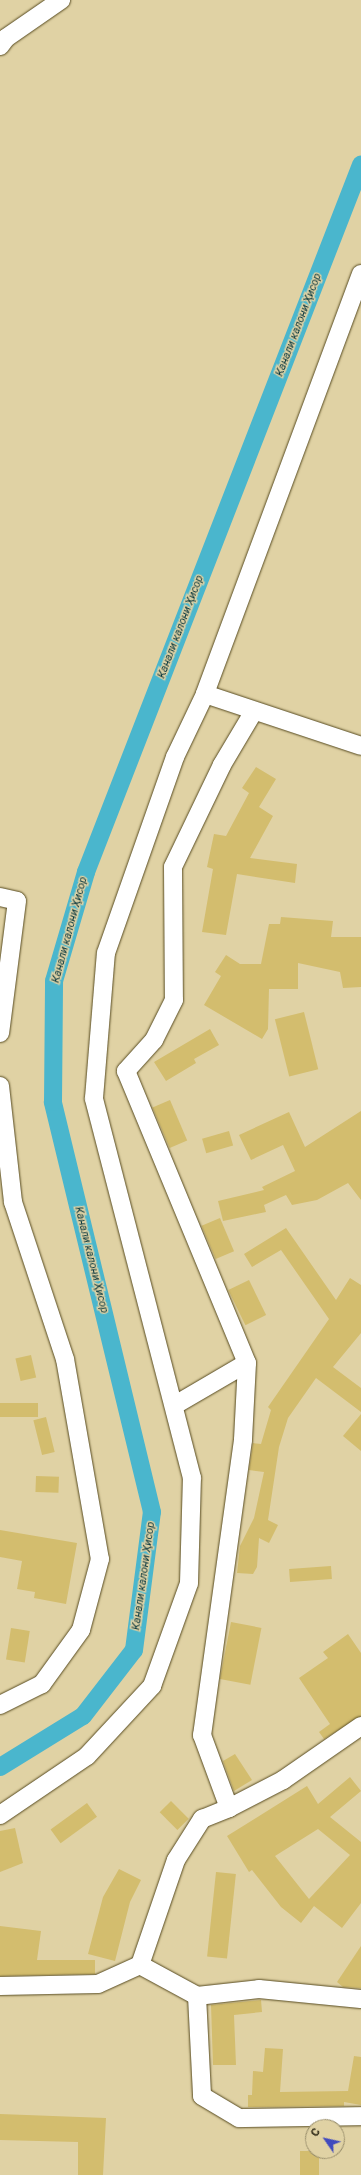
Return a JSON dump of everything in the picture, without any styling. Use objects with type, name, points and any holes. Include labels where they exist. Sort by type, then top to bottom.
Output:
[{"type":"street","points":[[0,46],[6,38],[60,0]]},
{"type":"street","points":[[0,1815],[87,1756],[152,1686],[189,1583],[192,1478],[175,1405],[94,1098],[106,953],[174,757],[204,694],[361,274]]},
{"type":"street","points":[[204,694],[361,746]]},
{"type":"street","points":[[229,1808],[202,1735],[243,1440],[247,1363],[126,1071],[154,1040],[174,1000],[173,867],[222,765],[254,711]]},
{"type":"street","points":[[0,897],[17,902],[0,1033]]},
{"type":"street","points":[[0,1086],[13,1202],[65,1359],[100,1559],[81,1630],[42,1684],[0,1706]]},
{"type":"street","points":[[175,1405],[247,1363]]},
{"type":"street","points":[[0,1986],[98,1984],[140,1965],[176,1860],[202,1820],[283,1780],[361,1726]]},
{"type":"street","points":[[140,1965],[197,1996],[260,1989],[361,1999]]},
{"type":"street","points":[[197,1996],[202,2096],[239,2118],[361,2116]]},
{"type":"building","points":[[256,767],[276,779],[259,807],[273,816],[250,858],[297,864],[295,883],[237,874],[226,935],[202,932],[213,869],[207,867],[214,834],[226,836],[249,793],[242,788]]},
{"type":"building","points":[[281,917],[333,921],[331,937],[361,937],[361,987],[343,988],[340,972],[298,963],[298,989],[269,989],[268,1029],[262,1039],[204,1005],[221,976],[215,972],[226,955],[240,964],[261,964],[269,924],[280,924]]},
{"type":"building","points":[[304,1012],[318,1069],[289,1077],[275,1019]]},
{"type":"building","points":[[210,1029],[219,1045],[194,1059],[196,1063],[166,1081],[154,1062]]},
{"type":"building","points":[[170,1100],[187,1141],[170,1148],[153,1107]]},
{"type":"building","points":[[361,1111],[361,1200],[348,1183],[317,1200],[292,1205],[286,1195],[264,1205],[266,1212],[223,1221],[218,1201],[264,1190],[262,1187],[295,1171],[283,1145],[251,1160],[239,1135],[289,1112],[305,1147]]},
{"type":"building","points":[[229,1131],[233,1145],[206,1153],[202,1139]]},
{"type":"building","points":[[220,1218],[234,1251],[216,1259],[202,1226]]},
{"type":"building","points":[[286,1228],[336,1300],[350,1278],[361,1285],[361,1333],[333,1367],[361,1388],[361,1412],[316,1378],[288,1418],[279,1447],[268,1520],[278,1525],[269,1543],[259,1538],[257,1567],[253,1574],[237,1573],[240,1546],[254,1518],[264,1472],[249,1470],[253,1443],[261,1444],[271,1410],[268,1407],[329,1319],[281,1250],[252,1267],[244,1254]]},
{"type":"building","points":[[249,1280],[266,1315],[245,1325],[228,1290]]},
{"type":"building","points":[[31,1355],[36,1377],[21,1381],[15,1359]]},
{"type":"building","points":[[0,1403],[38,1403],[38,1417],[0,1417]]},
{"type":"building","points":[[361,1414],[361,1451],[343,1436]]},
{"type":"building","points":[[46,1417],[55,1452],[42,1455],[33,1420]]},
{"type":"building","points":[[36,1476],[59,1477],[58,1493],[35,1492]]},
{"type":"building","points":[[0,1530],[77,1543],[66,1604],[34,1598],[35,1592],[17,1589],[22,1561],[0,1557]]},
{"type":"building","points":[[331,1566],[332,1579],[290,1582],[289,1569]]},
{"type":"building","points":[[231,1622],[261,1628],[250,1685],[220,1679]]},
{"type":"building","points":[[11,1628],[30,1631],[25,1663],[6,1660]]},
{"type":"building","points":[[348,1634],[361,1653],[361,1716],[324,1739],[319,1732],[330,1724],[299,1678],[328,1658],[323,1652]]},
{"type":"building","points":[[235,1754],[252,1780],[234,1791],[223,1761]]},
{"type":"building","points":[[350,1777],[361,1791],[330,1817],[361,1842],[361,1903],[342,1928],[314,1906],[301,1923],[281,1907],[252,1870],[249,1872],[227,1836],[307,1786],[318,1804]],"holes":[[[318,1829],[350,1855],[309,1899],[275,1856]]]},
{"type":"building","points":[[171,1801],[189,1819],[177,1830],[160,1812]]},
{"type":"building","points":[[87,1803],[97,1817],[61,1843],[51,1829]]},
{"type":"building","points":[[15,1828],[23,1863],[0,1872],[0,1831]]},
{"type":"building","points":[[119,1869],[141,1880],[130,1902],[115,1961],[88,1954],[103,1897]]},
{"type":"building","points":[[216,1872],[236,1874],[227,1959],[207,1957]]},
{"type":"building","points":[[0,1926],[41,1931],[37,1960],[95,1960],[95,1974],[0,1976]]},
{"type":"building","points":[[361,1946],[361,1988],[343,1987],[337,1982]]},
{"type":"building","points":[[261,2000],[262,2012],[234,2015],[236,2065],[213,2065],[211,2005]]},
{"type":"building","points":[[265,2048],[283,2049],[280,2092],[348,2091],[354,2056],[361,2057],[361,2105],[344,2102],[344,2106],[248,2107],[248,2095],[252,2095],[253,2071],[263,2072]]},
{"type":"building","points":[[0,2114],[106,2118],[103,2175],[78,2175],[78,2142],[0,2140]]},
{"type":"building","points":[[300,2151],[305,2151],[305,2159],[319,2159],[319,2175],[300,2175]]},
{"type":"waterway","name":"Канали калони Ҳисор","points":[[0,1767],[83,1716],[134,1650],[152,1512],[53,1102],[54,981],[86,872],[361,165]]}]
